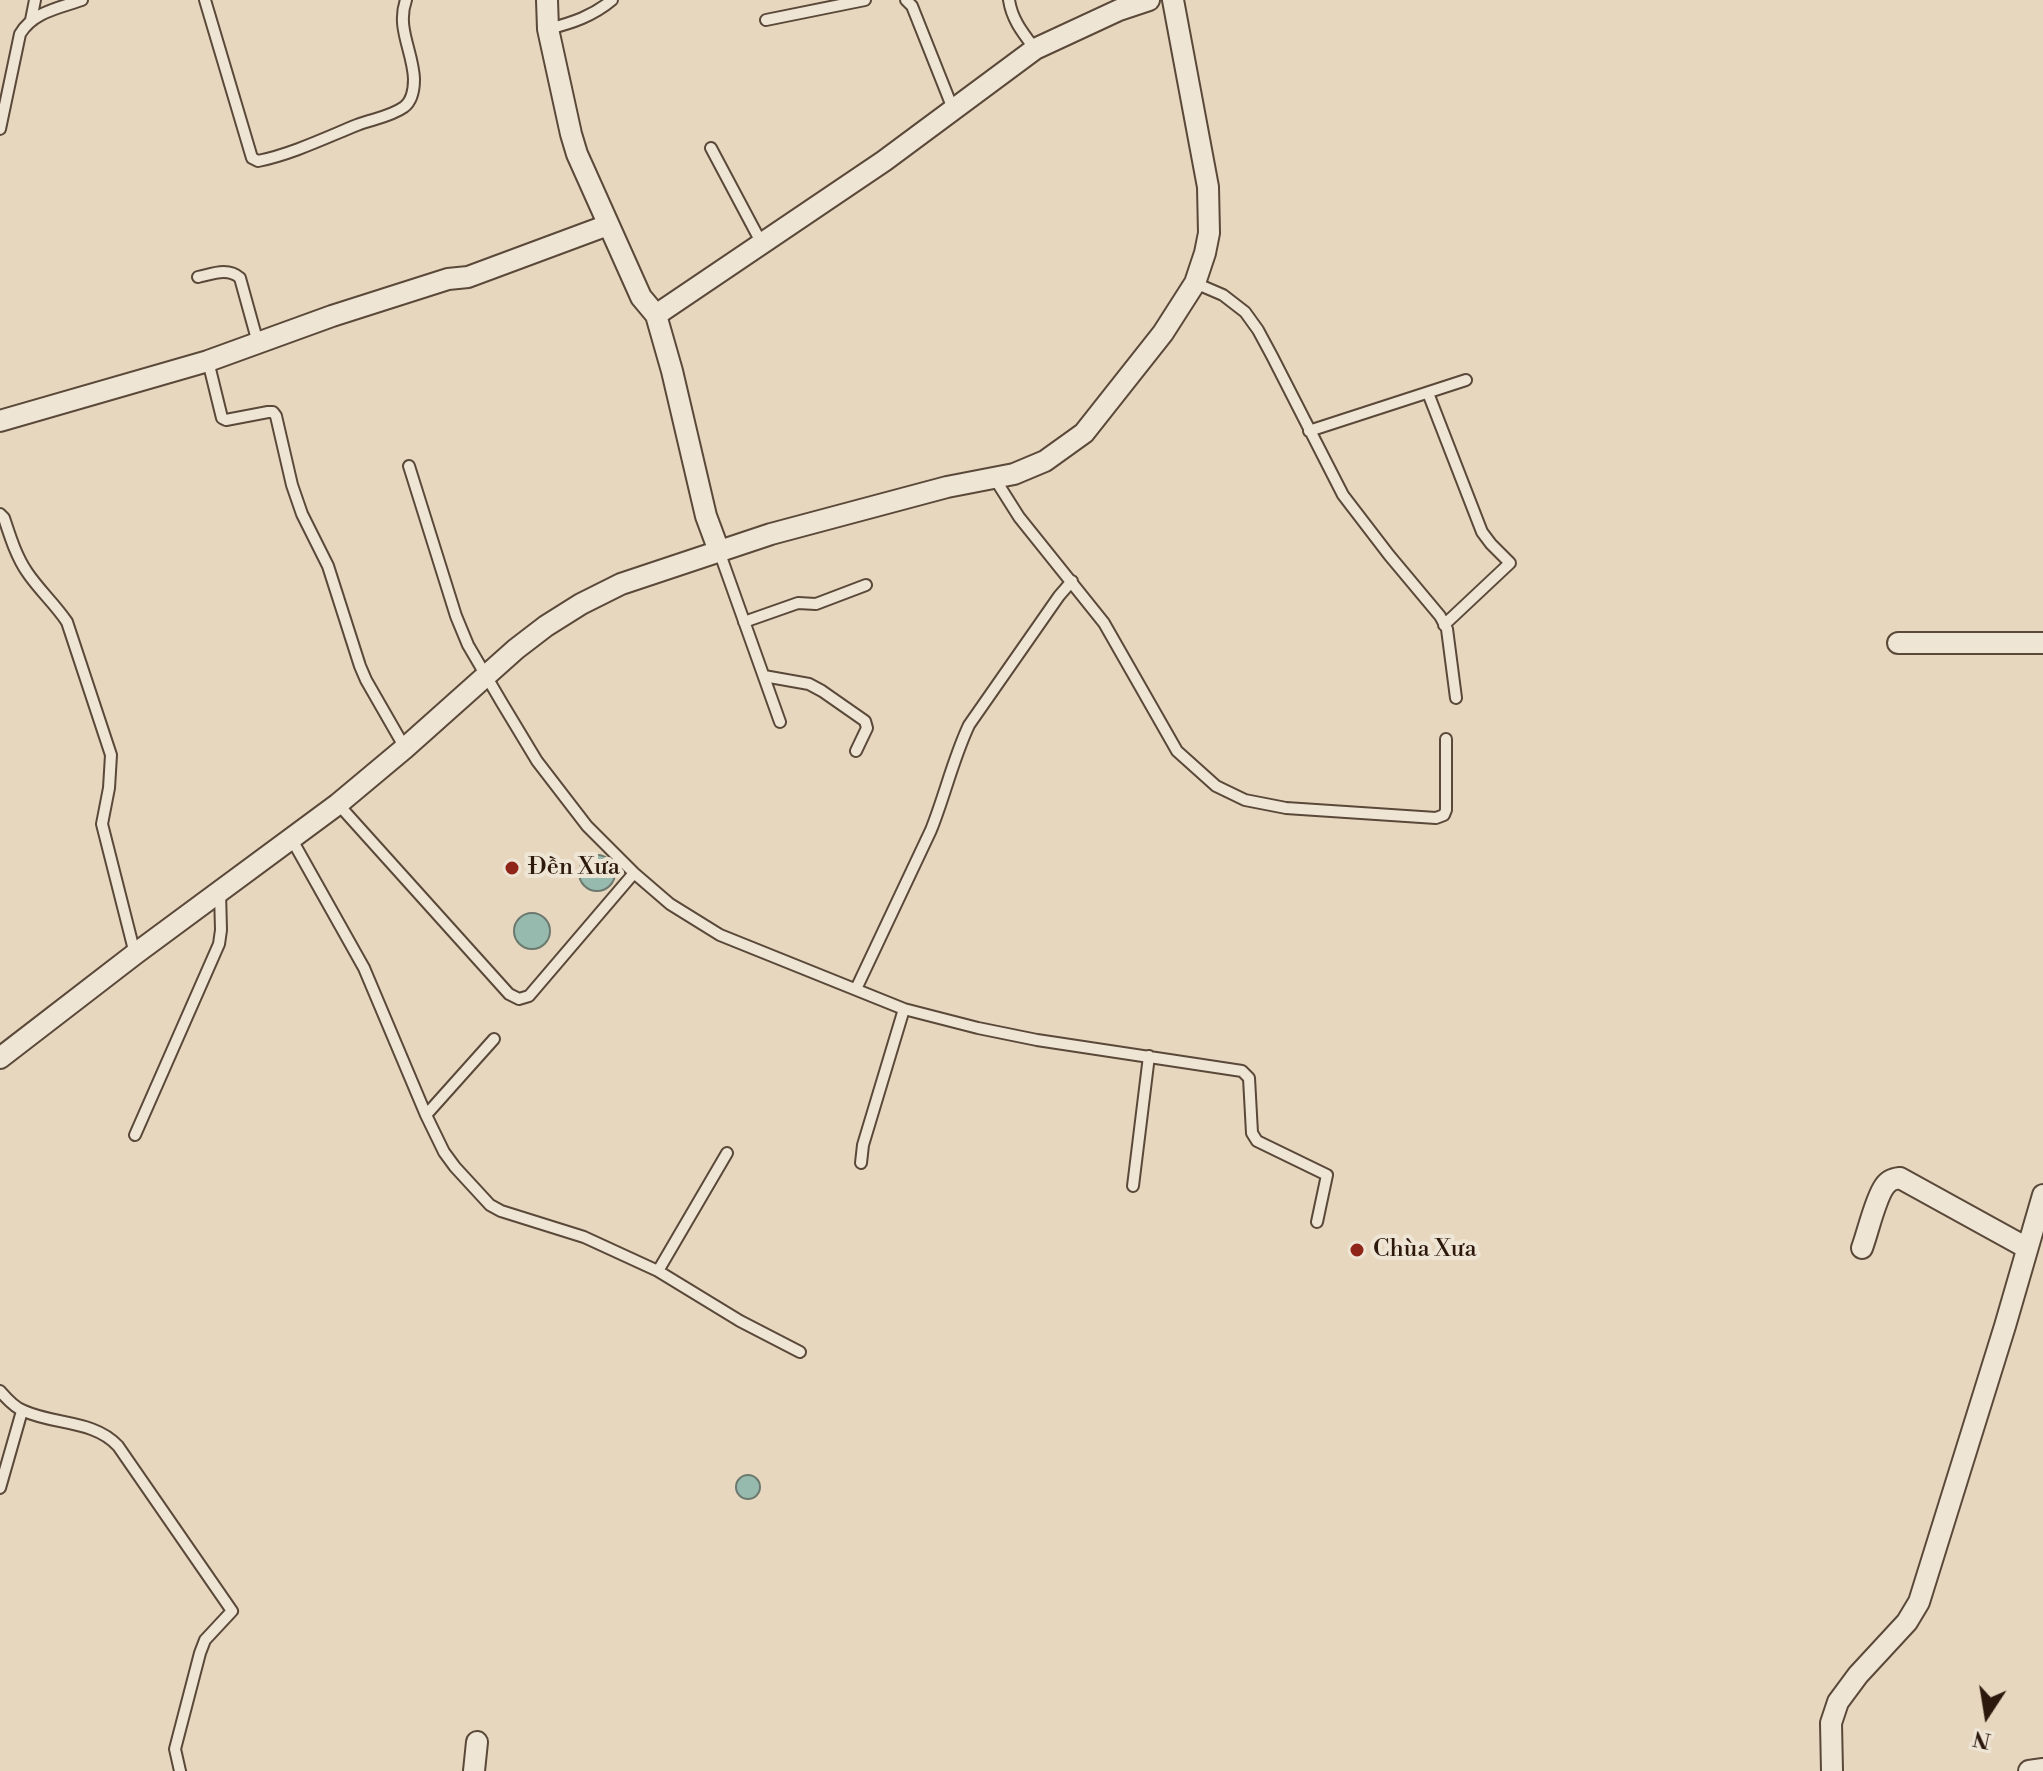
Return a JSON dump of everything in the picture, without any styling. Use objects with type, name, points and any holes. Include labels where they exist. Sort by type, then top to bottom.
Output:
[{"type":"street","points":[[547,0],[548,29],[571,134],[584,172],[641,297],[656,315],[706,516],[719,551]]},
{"type":"street","points":[[656,315],[884,161],[1035,49],[1119,10],[1149,0]]},
{"type":"street","points":[[0,1058],[338,804],[486,675],[546,626],[581,604],[621,584],[771,534],[947,487],[1022,471],[1045,461],[1084,433],[1163,333],[1195,283],[1209,233],[1209,199],[1173,0]]},
{"type":"street","points":[[0,421],[208,361],[361,307],[448,279],[468,277],[608,225]]},
{"type":"street","points":[[1898,643],[2043,643]]},
{"type":"street","points":[[1862,1248],[1881,1191],[1893,1178],[1900,1178],[2027,1248]]},
{"type":"street","points":[[1832,1771],[1831,1723],[1838,1702],[1858,1675],[1907,1622],[1919,1602],[2043,1195]]},
{"type":"street","points":[[474,1771],[477,1742]]},
{"type":"street","points":[[2029,1771],[2043,1769]]},
{"type":"lane","points":[[31,20],[35,0]]},
{"type":"lane","points":[[0,129],[20,34],[38,15],[82,0]]},
{"type":"lane","points":[[205,0],[252,158],[258,161],[285,154],[405,106],[411,99],[414,78],[402,23],[406,0]]},
{"type":"lane","points":[[548,29],[600,11],[612,0]]},
{"type":"lane","points":[[766,20],[865,0]]},
{"type":"lane","points":[[906,0],[912,6],[953,109]]},
{"type":"lane","points":[[1009,0],[1016,23],[1035,49]]},
{"type":"lane","points":[[711,148],[762,244]]},
{"type":"lane","points":[[198,277],[228,271],[240,278],[258,343]]},
{"type":"lane","points":[[1195,283],[1223,295],[1245,312],[1272,356],[1343,495],[1440,616],[1447,629],[1456,698]]},
{"type":"lane","points":[[208,361],[222,418],[226,420],[268,412],[276,416],[292,485],[302,514],[328,566],[360,666],[405,748]]},
{"type":"lane","points":[[1309,431],[1466,380]]},
{"type":"lane","points":[[1428,393],[1482,532],[1510,563],[1444,625]]},
{"type":"lane","points":[[409,466],[468,645],[537,761],[587,826],[670,904],[720,935],[904,1009],[1037,1040],[1242,1071],[1249,1078],[1252,1133],[1257,1141],[1327,1175],[1317,1222]]},
{"type":"lane","points":[[995,479],[1019,517],[1104,623],[1177,751],[1216,786],[1245,800],[1286,808],[1436,818],[1444,815],[1446,810],[1446,739]]},
{"type":"lane","points":[[0,514],[26,571],[67,622],[111,755],[102,824],[135,954]]},
{"type":"lane","points":[[719,551],[780,722]]},
{"type":"lane","points":[[856,989],[931,830],[958,748],[969,725],[1072,581]]},
{"type":"lane","points":[[744,622],[798,603],[816,604],[866,585]]},
{"type":"lane","points":[[764,676],[809,684],[865,721],[867,728],[856,751]]},
{"type":"lane","points":[[338,804],[509,994],[519,999],[529,996],[634,873]]},
{"type":"lane","points":[[291,838],[364,968],[444,1152],[490,1205],[584,1237],[658,1271],[740,1321],[800,1352]]},
{"type":"lane","points":[[135,1135],[219,944],[220,892]]},
{"type":"lane","points":[[861,1163],[863,1145],[904,1009]]},
{"type":"lane","points":[[426,1115],[494,1039]]},
{"type":"lane","points":[[1133,1186],[1149,1056]]},
{"type":"lane","points":[[658,1271],[727,1153]]},
{"type":"lane","points":[[0,1391],[22,1411],[87,1428],[111,1438],[232,1611],[205,1640],[200,1653],[175,1749],[180,1771]]},
{"type":"lane","points":[[0,1488],[22,1411]]},
{"type":"water","points":[[597,855],[610,860],[615,873],[610,886],[597,891],[584,886],[579,873],[584,860]]},
{"type":"water","points":[[532,913],[545,918],[550,931],[545,944],[532,949],[519,944],[514,931],[519,918]]},
{"type":"water","points":[[748,1475],[757,1478],[760,1487],[757,1496],[748,1499],[739,1496],[736,1487],[739,1478]]},
{"type":"place","name":"Đền Xưa","points":[[512,868]]},
{"type":"place","name":"Chùa Xưa","points":[[1357,1250]]}]
